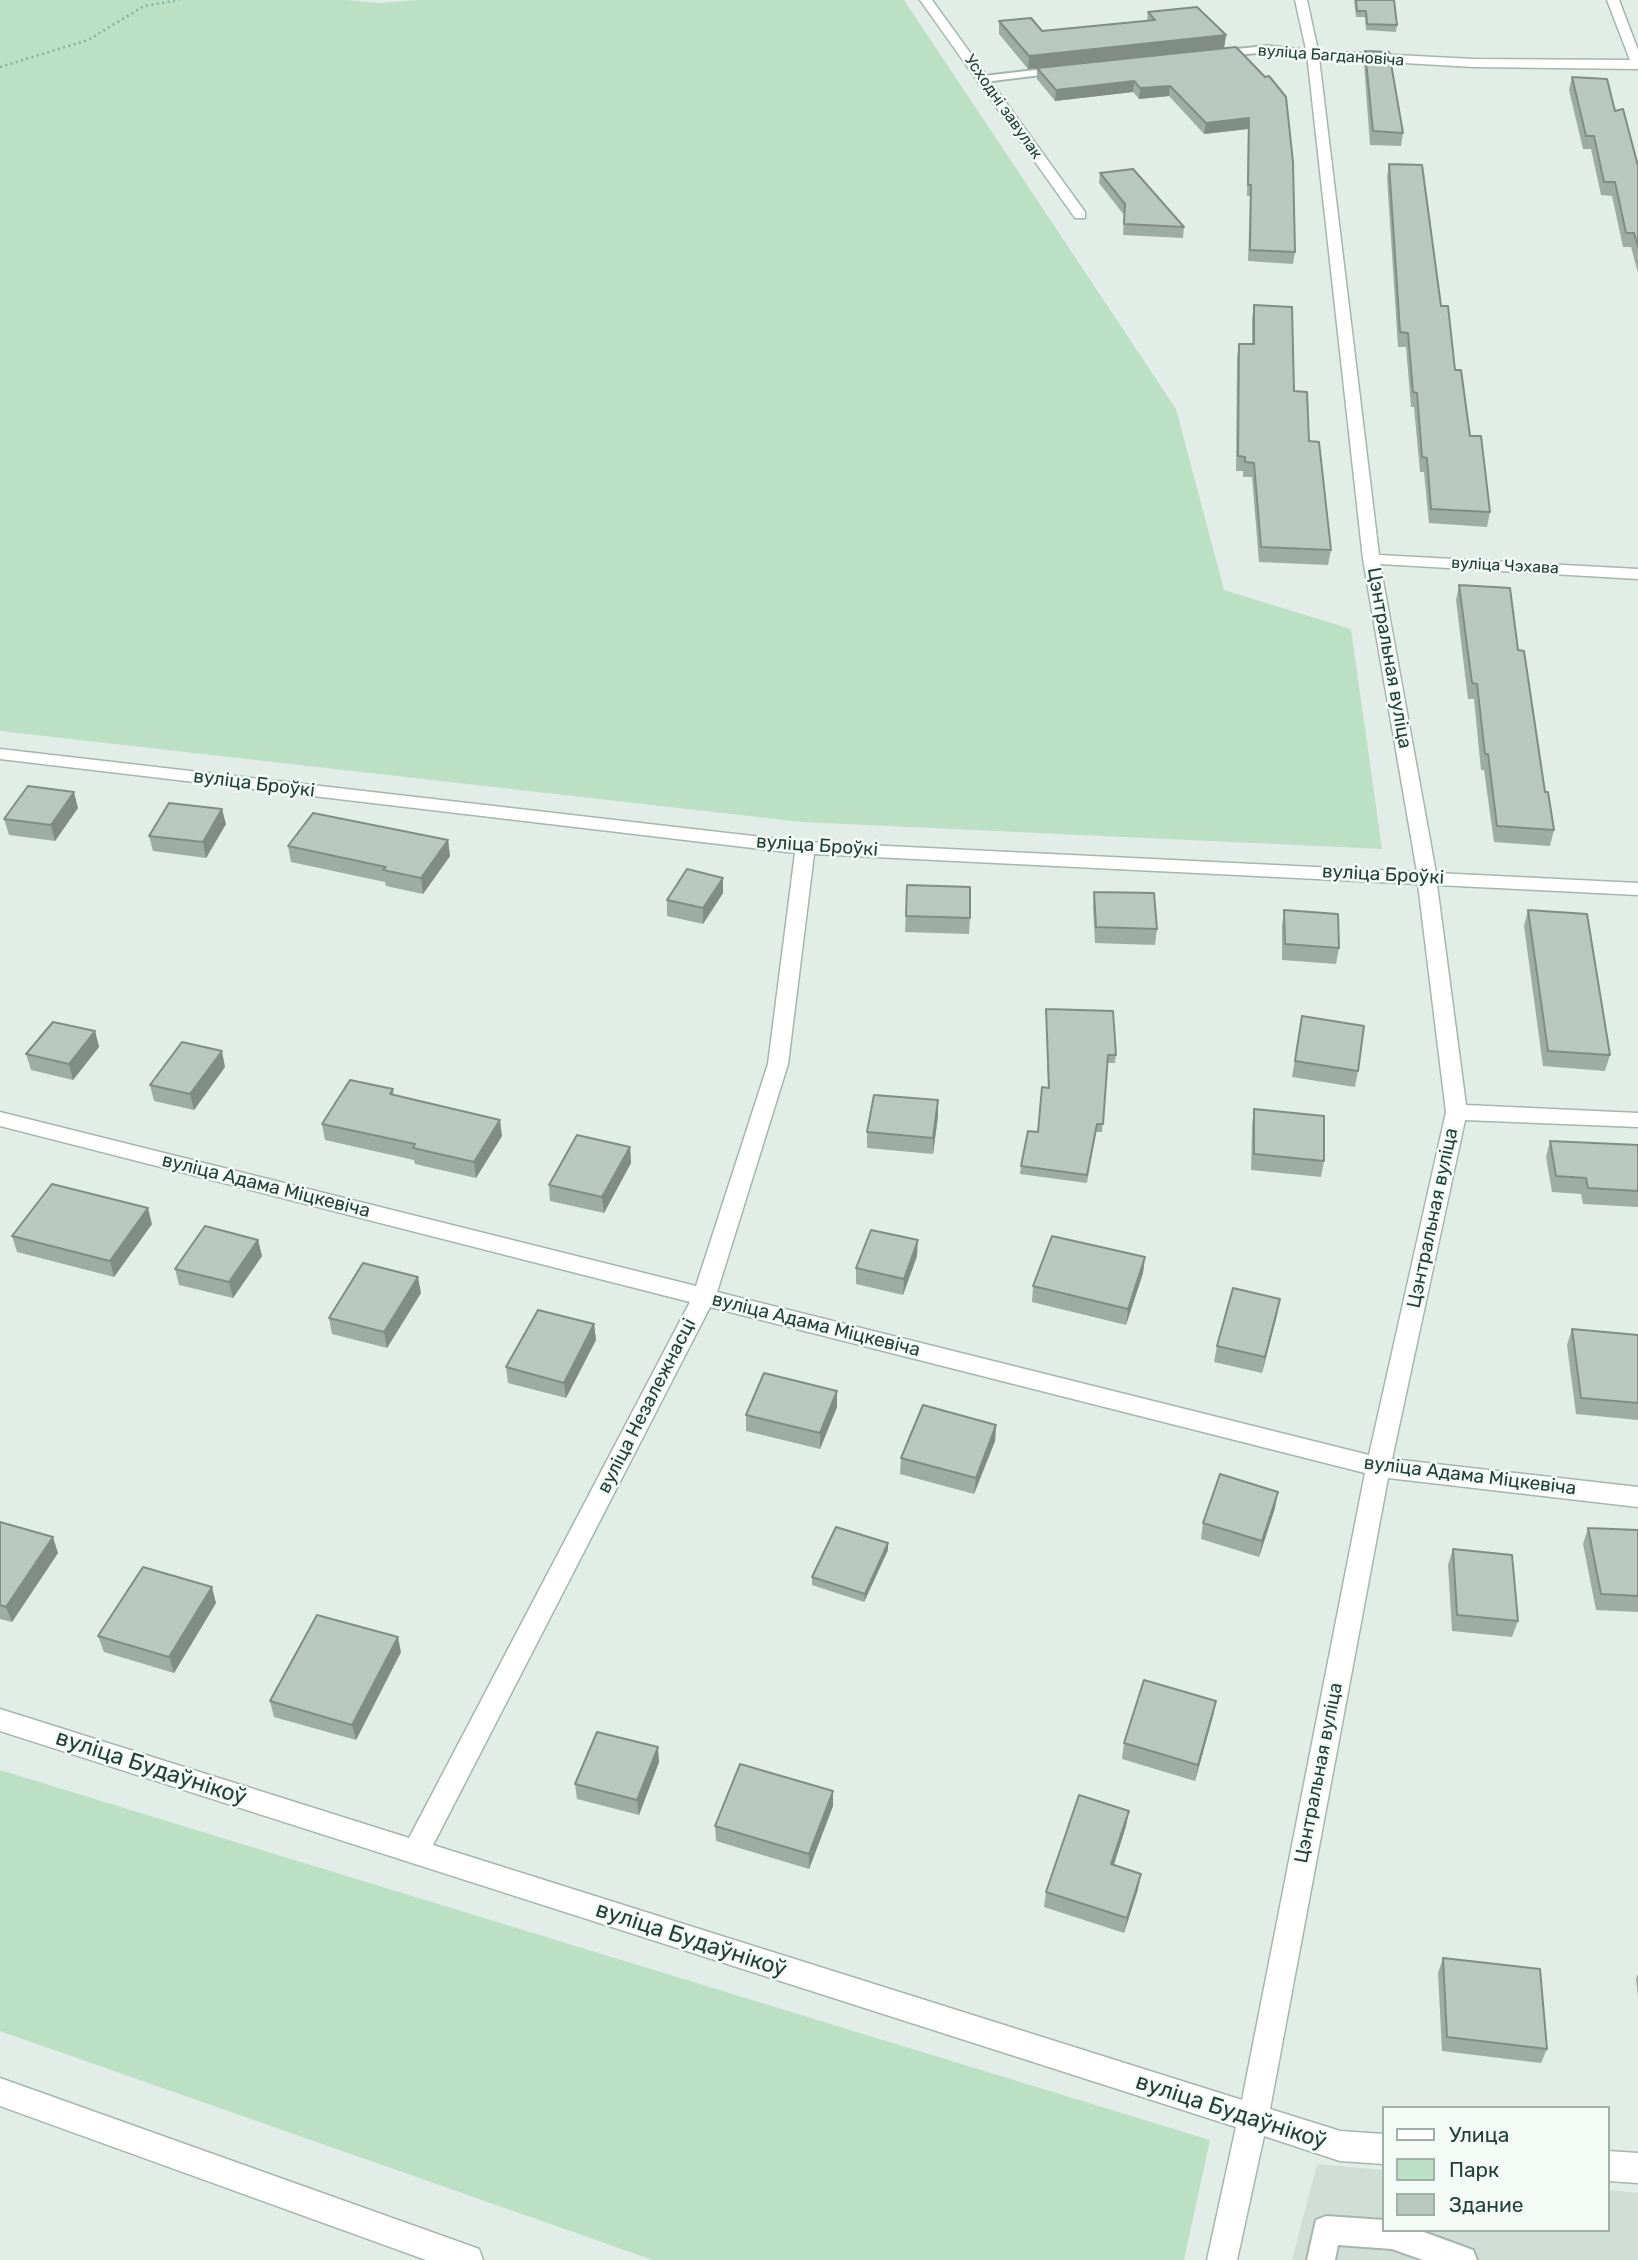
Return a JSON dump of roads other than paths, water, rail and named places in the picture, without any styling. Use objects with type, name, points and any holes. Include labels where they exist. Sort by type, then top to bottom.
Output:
[{"type":"street","name":"Усходні завулак","points":[[926,0],[1080,215]]},
{"type":"street","name":"Цэнтральная вуліца","points":[[1222,2260],[1253,2119],[1378,1467],[1455,1112],[1427,877],[1371,559],[1313,54],[1301,0]]},
{"type":"street","points":[[1613,0],[1638,65]]},
{"type":"street","name":"вуліца Багдановіча","points":[[1313,54],[1474,63],[1638,65]]},
{"type":"street","name":"вуліца Чэхава","points":[[1371,559],[1638,574]]},
{"type":"street","name":"вуліца Броўкі","points":[[0,754],[805,848],[1638,889]]},
{"type":"street","name":"вуліца Незалежнасці","points":[[416,1852],[704,1296],[778,1064],[805,848]]},
{"type":"street","points":[[1455,1112],[1638,1120]]},
{"type":"street","name":"вуліца Адама Міцкевіча","points":[[0,1119],[1378,1467],[1638,1497]]},
{"type":"street","name":"вуліца Будаўнікоў","points":[[0,1720],[1340,2146],[1382,2149]]},
{"type":"street","points":[[0,2092],[468,2260]]},
{"type":"street","points":[[1610,2166],[1638,2168]]},
{"type":"lane","name":"вуліца Багдановіча","points":[[1200,56],[1267,49],[1313,54]]},
{"type":"lane","points":[[984,79],[1078,69]]},
{"type":"lane","points":[[1321,2260],[1326,2230],[1392,2235],[1463,2260]]}]
